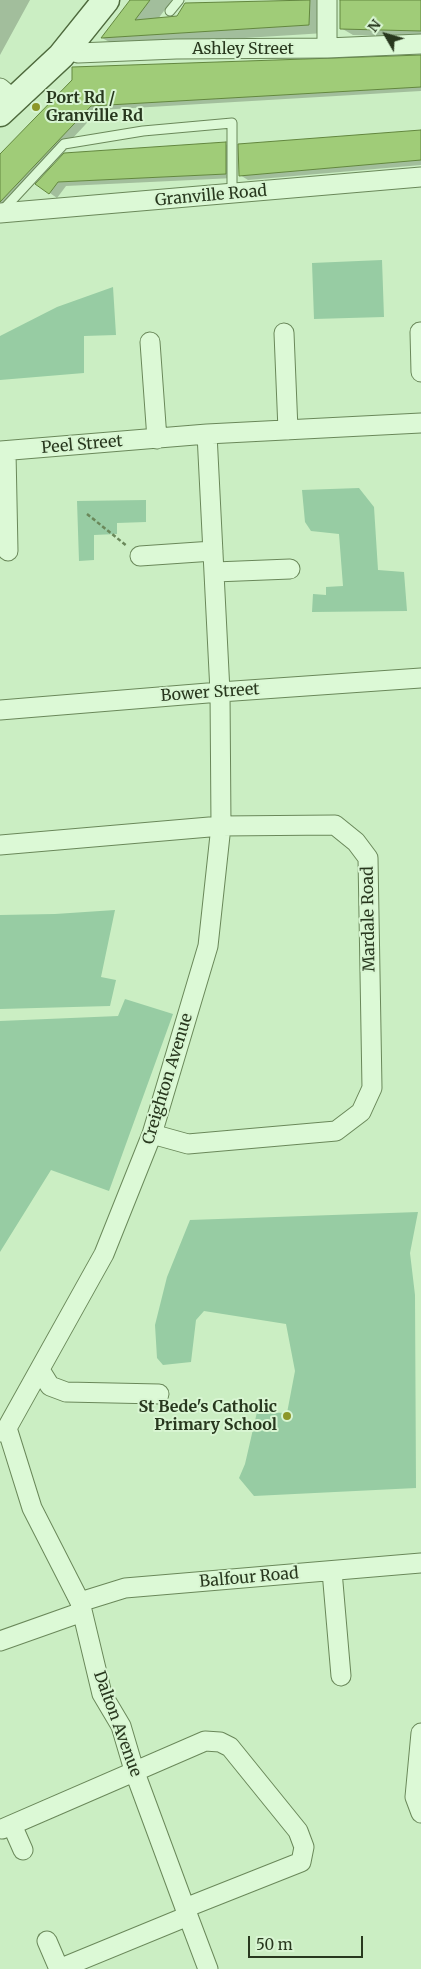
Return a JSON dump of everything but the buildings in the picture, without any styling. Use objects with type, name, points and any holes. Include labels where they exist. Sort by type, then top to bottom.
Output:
[{"type":"main road","points":[[5,100],[66,49],[106,0]]},
{"type":"street","points":[[327,0],[327,48]]},
{"type":"street","name":"Ashley Street","points":[[66,49],[78,53],[176,49],[327,48],[421,44]]},
{"type":"street","name":"Granville Road","points":[[0,213],[421,177]]},
{"type":"street","points":[[420,332],[421,372]]},
{"type":"street","points":[[284,333],[288,430]]},
{"type":"street","points":[[150,342],[157,439]]},
{"type":"street","name":"Peel Street","points":[[8,551],[3,451],[208,434],[421,423]]},
{"type":"street","name":"Creighton Avenue","points":[[3,1430],[40,1370],[104,1254],[152,1134],[208,946],[221,826],[220,692],[208,434]]},
{"type":"street","points":[[140,556],[214,551]]},
{"type":"street","points":[[215,572],[290,569]]},
{"type":"street","name":"Bower Street","points":[[0,710],[421,678]]},
{"type":"street","name":"Mardale Road","points":[[0,845],[221,826],[335,825],[356,842],[368,858],[372,1088],[361,1112],[336,1131],[188,1144],[152,1134]]},
{"type":"street","points":[[40,1370],[50,1386],[66,1392],[160,1394]]},
{"type":"street","name":"Dalton Avenue","points":[[3,1430],[32,1508],[81,1607],[102,1694],[121,1726],[134,1770],[208,1969]]},
{"type":"street","name":"Balfour Road","points":[[0,1641],[125,1588],[421,1563]]},
{"type":"street","points":[[332,1571],[341,1676]]},
{"type":"street","points":[[421,1733],[415,1797],[421,1813]]},
{"type":"street","points":[[23,1850],[7,1827],[134,1770],[205,1741],[220,1742],[230,1747],[298,1831],[304,1847],[301,1862],[59,1969],[47,1940]]},
{"type":"lane","points":[[170,11],[179,0]]},
{"type":"lane","points":[[0,213],[64,144],[143,131],[232,123],[232,194]]},
{"type":"path","points":[[87,514],[140,556]]},
{"type":"green space","points":[[382,260],[384,317],[314,319],[312,263]]},
{"type":"green space","points":[[113,287],[116,335],[84,336],[84,373],[0,380],[0,336],[57,307]]},
{"type":"green space","points":[[359,488],[374,507],[378,570],[404,572],[407,611],[312,612],[313,594],[326,595],[326,587],[343,586],[339,534],[311,531],[305,522],[302,490]]},
{"type":"green space","points":[[146,500],[146,522],[117,523],[117,534],[94,535],[94,560],[79,561],[77,501]]},
{"type":"green space","points":[[115,910],[101,977],[116,980],[110,1006],[0,1009],[0,915]]},
{"type":"green space","points":[[125,999],[173,1014],[109,1191],[51,1170],[0,1252],[0,1021],[118,1016]]},
{"type":"green space","name":"St Bede's Catholic Primary School","points":[[418,1212],[410,1253],[415,1295],[416,1488],[254,1496],[239,1478],[245,1464],[257,1412],[287,1413],[295,1371],[286,1324],[204,1311],[196,1320],[191,1362],[163,1365],[157,1358],[155,1325],[167,1277],[190,1220]]},
{"type":"place","name":"Port Rd / Granville Rd","points":[[36,107]]},
{"type":"place","name":"St Bede's Catholic Primary School","points":[[287,1416]]}]
